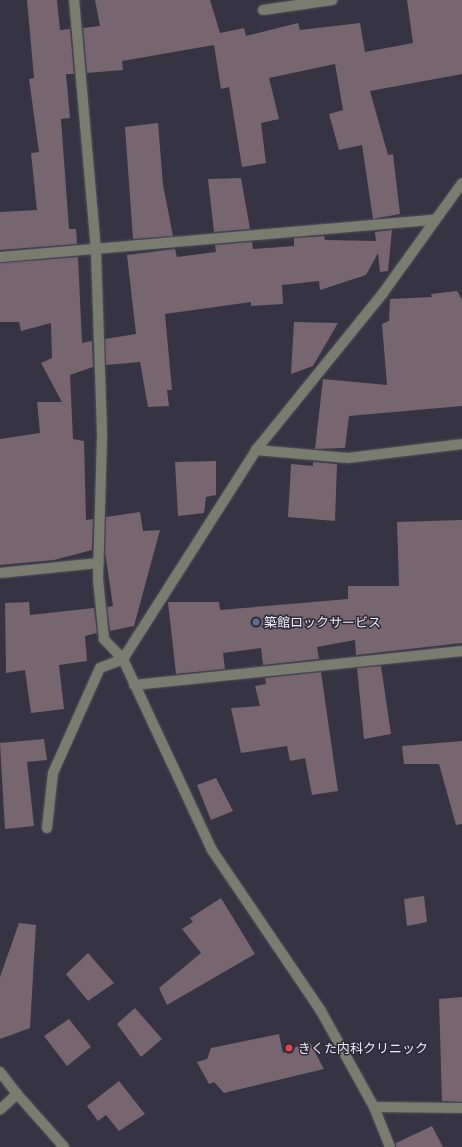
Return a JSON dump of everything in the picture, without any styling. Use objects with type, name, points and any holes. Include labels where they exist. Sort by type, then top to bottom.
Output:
[{"type":"street","points":[[74,0],[96,250],[102,432],[98,563],[104,639],[123,659],[212,850],[321,1012],[374,1107],[390,1147]]},
{"type":"street","points":[[263,10],[332,0]]},
{"type":"street","points":[[47,828],[53,773],[100,668],[123,659],[256,450],[383,293],[462,183]]},
{"type":"street","points":[[0,257],[434,220]]},
{"type":"street","points":[[256,450],[348,458],[462,444]]},
{"type":"street","points":[[0,573],[98,563]]},
{"type":"street","points":[[134,685],[462,651]]},
{"type":"street","points":[[0,1072],[17,1094],[64,1147]]},
{"type":"street","points":[[0,1110],[17,1094]]},
{"type":"street","points":[[374,1107],[462,1108]]},
{"type":"building","points":[[27,0],[57,0],[60,30],[70,29],[74,74],[66,74],[70,118],[61,119],[69,229],[76,229],[77,244],[0,250],[0,212],[37,210],[31,153],[39,152],[29,79],[34,78]]},
{"type":"building","points":[[95,0],[210,0],[220,33],[244,28],[246,36],[298,23],[300,30],[360,23],[365,52],[413,43],[407,0],[462,0],[462,74],[370,91],[388,155],[393,154],[400,214],[373,219],[362,145],[339,150],[329,114],[343,110],[335,64],[269,78],[279,119],[261,123],[266,163],[242,167],[229,87],[221,89],[214,45],[122,61],[123,70],[87,73],[83,28],[100,26]]},
{"type":"building","points":[[158,123],[163,185],[173,236],[133,239],[125,127]]},
{"type":"building","points":[[241,178],[250,229],[214,232],[208,179]]},
{"type":"building","points":[[392,230],[388,271],[380,272],[378,253],[366,275],[320,290],[319,281],[282,285],[283,304],[251,306],[251,302],[165,314],[172,390],[167,390],[169,406],[148,407],[140,362],[106,365],[105,339],[136,334],[127,255],[175,249],[177,257],[216,252],[215,245],[252,242],[253,249],[294,246],[294,238],[324,236],[325,240],[376,241],[375,232]]},
{"type":"building","points":[[78,257],[82,343],[92,341],[93,367],[70,375],[73,439],[84,441],[86,520],[93,519],[92,550],[54,560],[0,565],[0,439],[40,433],[37,402],[62,402],[41,363],[52,358],[51,323],[21,331],[19,322],[0,322],[0,263]]},
{"type":"building","points":[[457,291],[462,300],[462,406],[349,416],[345,448],[315,449],[323,379],[387,385],[382,324],[389,321],[390,299],[432,297],[431,294]]},
{"type":"building","points":[[294,322],[338,323],[313,366],[291,374]]},
{"type":"building","points":[[216,461],[216,495],[206,497],[204,513],[178,516],[175,462]]},
{"type":"building","points":[[313,462],[337,464],[335,521],[288,517],[291,464],[313,466]]},
{"type":"building","points":[[140,512],[143,531],[160,530],[134,626],[110,631],[107,607],[113,606],[105,552],[106,517]]},
{"type":"building","points":[[462,520],[462,643],[356,655],[355,640],[317,647],[319,659],[263,665],[261,648],[223,653],[225,669],[176,674],[168,602],[219,602],[220,610],[348,599],[348,586],[399,586],[397,522]]},
{"type":"building","points":[[29,602],[30,615],[94,608],[97,633],[85,636],[87,661],[59,665],[64,709],[31,713],[25,670],[6,673],[5,603]]},
{"type":"building","points":[[381,666],[391,734],[364,739],[357,668]]},
{"type":"building","points":[[321,672],[338,791],[312,795],[305,758],[290,761],[287,746],[241,753],[231,708],[260,706],[255,686],[266,684],[265,678]]},
{"type":"building","points":[[44,739],[47,760],[27,762],[34,826],[5,829],[0,743]]},
{"type":"building","points":[[462,741],[462,824],[456,825],[439,764],[404,764],[402,746]]},
{"type":"building","points":[[216,778],[233,811],[211,820],[197,785]]},
{"type":"building","points":[[424,896],[427,922],[407,926],[404,899]]},
{"type":"building","points":[[221,898],[255,954],[167,1005],[159,988],[201,953],[182,929],[193,922],[190,918]]},
{"type":"building","points":[[19,923],[36,925],[30,1028],[0,1039],[0,977]]},
{"type":"building","points":[[88,953],[114,983],[88,1001],[66,974]]},
{"type":"building","points":[[462,997],[462,1102],[442,1101],[439,999]]},
{"type":"building","points":[[135,1008],[162,1039],[141,1057],[117,1024]]},
{"type":"building","points":[[69,1019],[91,1047],[67,1066],[44,1036]]},
{"type":"building","points":[[279,1034],[283,1053],[309,1041],[324,1069],[224,1093],[214,1082],[209,1084],[197,1062],[207,1059],[211,1048]]},
{"type":"building","points":[[119,1081],[145,1114],[119,1131],[106,1115],[98,1121],[87,1106]]},
{"type":"building","points":[[432,1126],[443,1147],[396,1147],[396,1143]]},
{"type":"place","name":"築館ロックサービス","points":[[256,622]]},
{"type":"place","name":"きくた内科クリニック","points":[[289,1048]]}]
